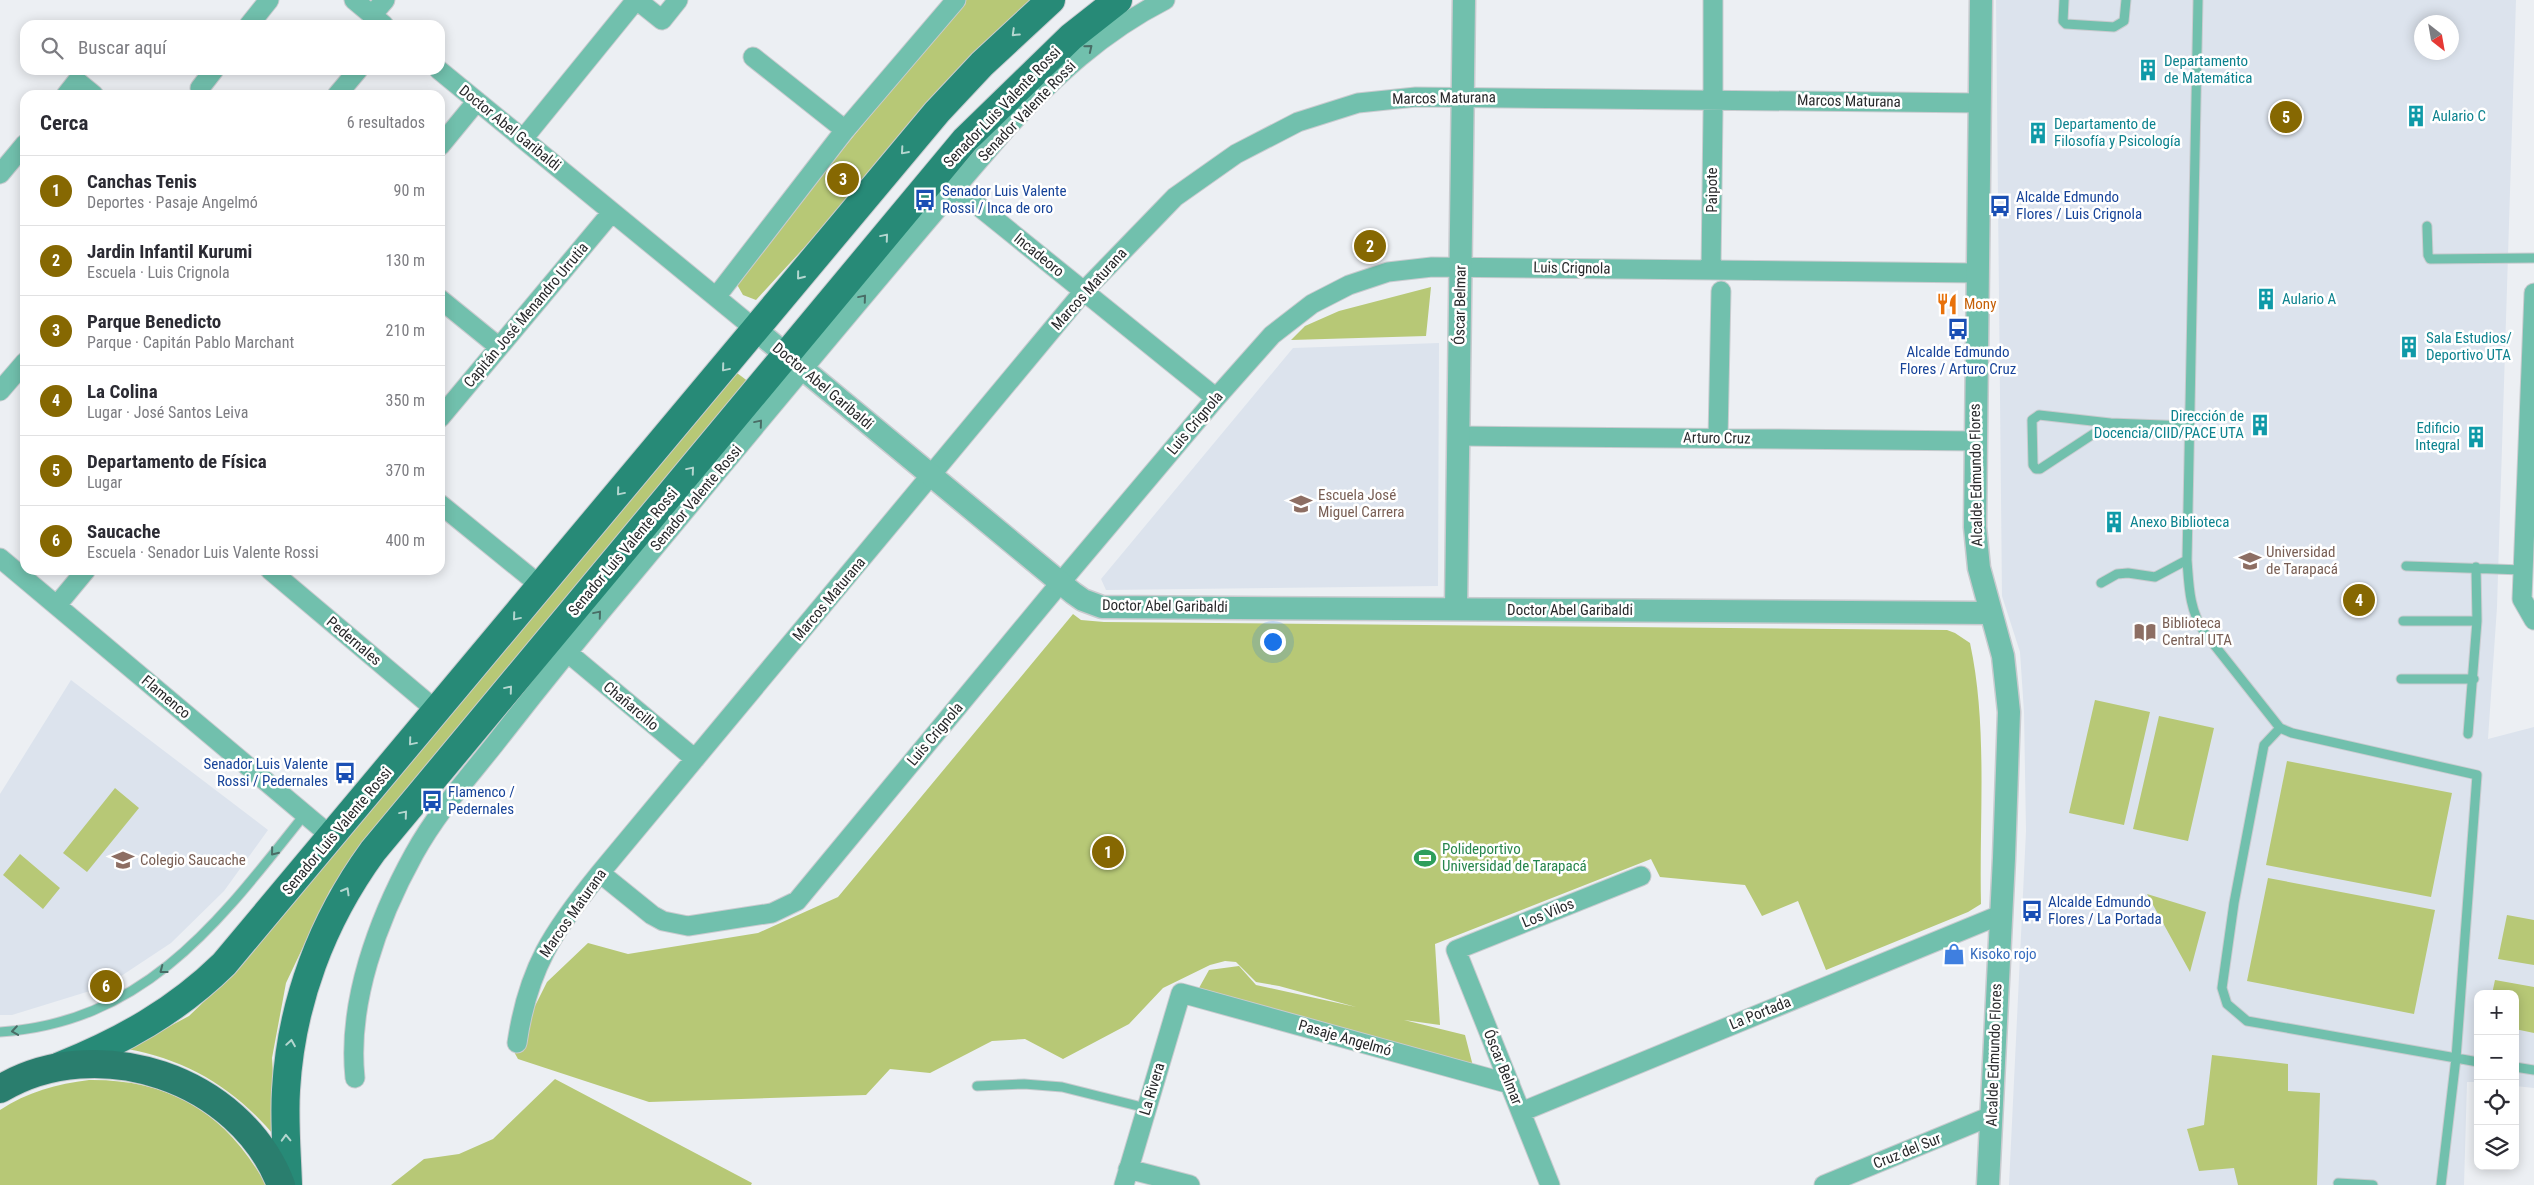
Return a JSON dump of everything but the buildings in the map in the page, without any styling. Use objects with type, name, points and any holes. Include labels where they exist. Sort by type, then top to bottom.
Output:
[{"type":"highway","points":[[0,1076],[40,1073],[89,1064],[134,1067],[186,1084],[210,1098],[250,1135],[266,1157],[281,1185]]},
{"type":"highway","points":[[0,1090],[40,1073]]},
{"type":"main road","name":"Senador Luis Valente Rossi","points":[[40,1073],[89,1054],[144,1027],[193,993],[224,964],[542,587],[937,112],[982,64],[1051,0]]},
{"type":"main road","name":"Senador Luis Valente Rossi","points":[[288,1185],[286,1091],[298,1011],[323,935],[355,876],[373,851],[795,363],[965,140],[1071,38],[1118,0]]},
{"type":"street","points":[[253,20],[269,0]]},
{"type":"street","points":[[354,0],[378,20],[385,0]]},
{"type":"street","points":[[523,139],[637,0],[662,20],[678,0]]},
{"type":"street","points":[[716,298],[845,130],[956,0]]},
{"type":"street","name":"Senador Valente Rossi","points":[[355,1078],[353,1051],[361,994],[375,941],[390,901],[416,850],[442,810],[795,363],[956,188],[1006,129],[1064,70],[1112,30],[1166,0]]},
{"type":"street","name":"Óscar Belmar","points":[[1456,609],[1464,0]]},
{"type":"street","name":"Paipote","points":[[1711,270],[1713,0]]},
{"type":"street","name":"Alcalde Edmundo Flores","points":[[1981,0],[1975,441],[1976,548],[1979,568],[2003,656],[2009,703],[2004,858],[1988,1185]]},
{"type":"street","points":[[752,57],[845,130]]},
{"type":"street","points":[[200,88],[210,75]]},
{"type":"street","points":[[341,90],[354,75]]},
{"type":"street","name":"Doctor Abel Garibaldi","points":[[445,75],[1083,600],[1102,606],[1991,613]]},
{"type":"street","name":"Marcos Maturana","points":[[517,1043],[526,993],[542,956],[558,928],[600,873],[1084,291],[1174,197],[1219,165],[1269,136],[1328,111],[1358,103],[1416,97],[1713,105],[1979,104]]},
{"type":"street","points":[[445,140],[477,101]]},
{"type":"street","points":[[0,174],[20,150]]},
{"type":"street","name":"Incadeoro","points":[[956,188],[1216,398]]},
{"type":"street","name":"Capitán José Menandro Urrutia","points":[[445,412],[612,212]]},
{"type":"street","name":"Luis Crignola","points":[[600,873],[652,915],[675,924],[701,925],[772,913],[789,907],[804,894],[1061,582],[1216,398],[1272,335],[1299,312],[1330,294],[1388,272],[1410,268],[1461,266],[1977,273]]},
{"type":"street","points":[[1718,438],[1721,291]]},
{"type":"street","points":[[2534,293],[2522,599],[2534,620]]},
{"type":"street","points":[[445,303],[499,347]]},
{"type":"street","points":[[0,391],[20,368]]},
{"type":"street","name":"Arturo Cruz","points":[[1459,436],[1975,441]]},
{"type":"street","points":[[445,508],[542,587]]},
{"type":"street","name":"Flamenco","points":[[0,558],[20,575]]},
{"type":"street","name":"Flamenco","points":[[20,575],[332,837]]},
{"type":"street","points":[[57,606],[82,575]]},
{"type":"street","name":"Pedernales","points":[[276,575],[437,711]]},
{"type":"street","name":"Chañarcillo","points":[[567,652],[695,760]]},
{"type":"street","name":"Los Vilos","points":[[1456,950],[1641,876]]},
{"type":"street","name":"La Portada","points":[[1521,1112],[2000,915]]},
{"type":"street","name":"Óscar Belmar","points":[[1456,950],[1550,1185]]},
{"type":"street","name":"Pasaje Angelmó","points":[[1181,993],[1510,1084]]},
{"type":"street","name":"La Rivera","points":[[1126,1177],[1181,993]]},
{"type":"street","name":"Cruz del Sur","points":[[1824,1185],[1991,1116]]},
{"type":"street","points":[[1126,1177],[1190,1185]]},
{"type":"lane","points":[[2064,0],[2063,20],[2066,24],[2114,27],[2124,21],[2126,0]]},
{"type":"lane","points":[[2198,0],[2187,560],[2195,617],[2280,728],[2292,733],[2477,775],[2456,1058],[2441,1185]]},
{"type":"lane","points":[[2427,226],[2428,255],[2430,259],[2534,258]]},
{"type":"lane","points":[[2110,424],[2040,469],[2036,469],[2033,465],[2032,420],[2035,416],[2040,415],[2110,424],[2189,426]]},
{"type":"lane","points":[[2101,583],[2117,574],[2128,573],[2154,577],[2187,560]]},
{"type":"lane","points":[[2406,566],[2523,570]]},
{"type":"lane","points":[[2468,734],[2474,679],[2477,621],[2476,567]]},
{"type":"lane","points":[[2403,621],[2477,621]]},
{"type":"lane","points":[[2401,679],[2474,679]]},
{"type":"lane","points":[[2280,728],[2264,745],[2234,903],[2222,988],[2227,1004],[2247,1021],[2474,1061]]},
{"type":"lane","points":[[0,1032],[48,1025],[75,1017],[133,991],[164,970],[190,948],[237,899],[305,814]]},
{"type":"lane","points":[[2519,1068],[2534,1070]]},
{"type":"lane","points":[[977,1086],[1024,1084],[1062,1087],[1146,1108]]},
{"type":"lane","points":[[2338,1184],[2373,1185]]},
{"type":"shaded area","name":"Universidad de Tarapacá","points":[[1996,0],[2516,0],[2497,607],[2488,739],[2534,727],[2534,1088],[2519,1086],[2519,990],[2474,990],[2474,1082],[2467,1082],[2464,1185],[2009,1185],[2026,831],[2024,712],[2020,652],[2002,596]]},
{"type":"shaded area","name":"Escuela José Miguel Carrera","points":[[1439,343],[1438,586],[1106,590],[1101,579],[1293,348]]},
{"type":"shaded area","name":"Colegio Saucache","points":[[71,680],[268,830],[224,891],[171,943],[106,986],[12,1015],[0,1015],[0,794]]},
{"type":"green space","points":[[965,0],[1041,0],[961,77],[756,300],[743,295],[735,281]]},
{"type":"green space","points":[[1431,287],[1426,336],[1291,340],[1305,326],[1339,311]]},
{"type":"green space","points":[[733,370],[749,382],[391,811],[330,890],[286,983],[272,1058],[277,1139],[245,1106],[210,1080],[191,1069],[171,1061],[127,1049],[189,1016],[241,966],[312,876]]},
{"type":"green space","name":"Polideportivo Universidad de Tarapacá","points":[[1073,614],[1081,620],[1104,622],[1947,630],[1970,643],[1976,675],[1982,773],[1981,904],[1968,912],[1826,970],[1798,901],[1762,916],[1745,885],[1660,877],[1651,859],[1435,944],[1440,1025],[1404,1020],[1465,1035],[1474,1070],[1199,988],[1209,970],[1239,966],[1256,985],[1356,1007],[1279,986],[1256,982],[1236,962],[1225,961],[1210,965],[1163,988],[1129,1024],[1063,1059],[1025,1039],[992,1041],[930,1073],[890,1069],[866,1095],[649,1102],[518,1059],[513,1050],[547,982],[588,943],[628,954],[758,933],[838,897]]},
{"type":"green space","points":[[2095,700],[2150,712],[2124,825],[2069,813]]},
{"type":"green space","points":[[2159,716],[2214,728],[2188,841],[2133,829]]},
{"type":"green space","points":[[2287,761],[2452,793],[2431,897],[2266,865]]},
{"type":"green space","points":[[115,788],[139,808],[87,872],[63,853]]},
{"type":"green space","points":[[20,854],[60,888],[43,909],[3,875]]},
{"type":"green space","points":[[2268,878],[2435,910],[2414,1014],[2247,981]]},
{"type":"green space","points":[[2147,894],[2206,912],[2190,972]]},
{"type":"green space","points":[[2507,915],[2534,920],[2534,965],[2498,959]]},
{"type":"green space","points":[[2495,980],[2534,987],[2534,1033],[2519,1030],[2519,990],[2493,990]]},
{"type":"green space","points":[[2212,1055],[2288,1064],[2288,1091],[2320,1093],[2317,1185],[2238,1185],[2234,1168],[2199,1171],[2187,1129],[2204,1125]]},
{"type":"green space","points":[[555,1079],[752,1183],[751,1185],[391,1185],[424,1159],[459,1154],[493,1139]]},
{"type":"green space","points":[[89,1080],[119,1081],[146,1086],[171,1094],[194,1106],[214,1120],[233,1138],[251,1160],[266,1185],[0,1185],[0,1110],[21,1098],[43,1090]]},
{"type":"place","name":"Departamento de Matemática","points":[[2148,70]]},
{"type":"place","name":"Aulario C","points":[[2416,116]]},
{"type":"place","name":"Departamento de Física","points":[[2286,117]]},
{"type":"place","name":"Departamento de Filosofía y Psicología","points":[[2038,133]]},
{"type":"place","name":"Parque Benedicto","points":[[843,179]]},
{"type":"place","name":"Senador Luis Valente Rossi / Inca de oro","points":[[925,200]]},
{"type":"place","name":"Alcalde Edmundo Flores / Luis Crignola","points":[[2000,206]]},
{"type":"place","name":"Jardin Infantil Kurumi","points":[[1370,246]]},
{"type":"place","name":"Aulario A","points":[[2266,299]]},
{"type":"place","name":"Mony","points":[[1947,304]]},
{"type":"place","name":"Alcalde Edmundo Flores / Arturo Cruz","points":[[1958,329]]},
{"type":"place","name":"Sala Estudios/ Deportivo UTA","points":[[2409,347]]},
{"type":"place","name":"Dirección de Docencia/CIID/PACE UTA","points":[[2260,425]]},
{"type":"place","name":"Edificio Integral","points":[[2476,437]]},
{"type":"place","name":"Escuela José Miguel Carrera","points":[[1301,504]]},
{"type":"place","name":"Anexo Biblioteca","points":[[2114,522]]},
{"type":"place","name":"Universidad de Tarapacá","points":[[2250,561]]},
{"type":"place","name":"La Colina","points":[[2359,600]]},
{"type":"place","name":"Biblioteca Central UTA","points":[[2145,632]]},
{"type":"place","name":"Senador Luis Valente Rossi / Pedernales","points":[[345,773]]},
{"type":"place","name":"Flamenco / Pedernales","points":[[432,801]]},
{"type":"place","name":"Canchas Tenis","points":[[1108,852]]},
{"type":"place","name":"Polideportivo Universidad de Tarapacá","points":[[1425,858]]},
{"type":"place","name":"Colegio Saucache","points":[[123,860]]},
{"type":"place","name":"Alcalde Edmundo Flores / La Portada","points":[[2032,911]]},
{"type":"place","name":"Kisoko rojo","points":[[1954,954]]},
{"type":"place","name":"Saucache","points":[[106,986]]}]
